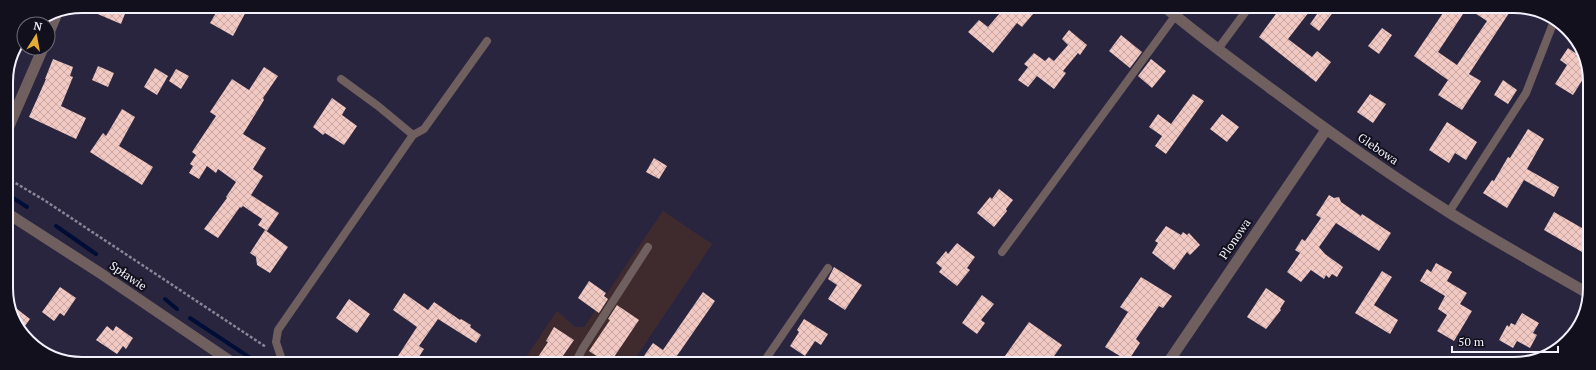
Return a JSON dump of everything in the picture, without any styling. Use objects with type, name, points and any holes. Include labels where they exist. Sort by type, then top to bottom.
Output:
[{"type":"street","name":"Glebowa","points":[[1172,13],[1326,130],[1449,212],[1583,290]]},
{"type":"street","points":[[13,117],[40,56]]},
{"type":"street","name":"Plonowa","points":[[1172,357],[1326,130]]},
{"type":"street","name":"Spławie","points":[[13,216],[224,357]]},
{"type":"lane","points":[[1218,49],[1245,13]]},
{"type":"lane","points":[[1002,252],[1175,16]]},
{"type":"lane","points":[[1449,212],[1526,93],[1553,25]]},
{"type":"lane","points":[[278,357],[276,342],[278,330],[413,135],[424,129],[487,41]]},
{"type":"lane","points":[[341,79],[378,106],[413,135]]},
{"type":"lane","points":[[578,357],[648,247]]},
{"type":"lane","points":[[767,357],[828,268]]},
{"type":"path","points":[[13,182],[50,204],[275,357]]},
{"type":"shaded area","points":[[663,211],[712,244],[636,357],[526,357],[557,311],[575,327],[584,327]]},
{"type":"building","points":[[95,13],[125,13],[121,24]]},
{"type":"building","points":[[216,13],[245,13],[233,36],[210,23]]},
{"type":"building","points":[[1000,13],[1034,13],[1022,27],[1017,23],[993,53],[968,32],[979,20],[988,27]]},
{"type":"building","points":[[1277,13],[1308,13],[1288,39],[1312,57],[1317,51],[1331,62],[1316,82],[1259,37]]},
{"type":"building","points":[[1318,13],[1332,13],[1319,31],[1310,24]]},
{"type":"building","points":[[1443,13],[1464,13],[1438,52],[1457,65],[1487,21],[1475,13],[1509,13],[1469,74],[1481,81],[1462,110],[1438,95],[1448,80],[1414,56]]},
{"type":"building","points":[[1382,28],[1392,35],[1379,54],[1368,46]]},
{"type":"building","points":[[1069,30],[1087,45],[1080,55],[1078,53],[1063,71],[1066,73],[1054,89],[1037,76],[1028,87],[1018,80],[1028,67],[1024,64],[1034,53],[1045,61],[1049,57],[1054,61],[1068,45],[1062,39]]},
{"type":"building","points":[[1121,35],[1142,52],[1130,68],[1109,51]]},
{"type":"building","points":[[1568,48],[1577,54],[1582,68],[1583,79],[1573,95],[1555,84],[1567,65],[1560,60]]},
{"type":"building","points":[[53,59],[73,67],[70,76],[73,77],[61,106],[86,118],[76,139],[29,117]]},
{"type":"building","points":[[1151,59],[1166,71],[1152,88],[1138,76]]},
{"type":"building","points":[[98,66],[114,73],[108,87],[92,80]]},
{"type":"building","points":[[264,67],[278,76],[263,98],[264,100],[243,134],[266,148],[253,169],[263,176],[251,195],[279,213],[267,231],[258,225],[262,219],[243,206],[241,208],[240,207],[218,238],[204,229],[227,198],[226,197],[236,182],[218,169],[216,173],[207,166],[199,179],[189,173],[193,166],[190,164],[196,155],[192,152],[216,116],[210,112],[232,79],[249,90]]},
{"type":"building","points":[[155,68],[168,76],[157,95],[144,87]]},
{"type":"building","points":[[176,69],[189,76],[181,89],[169,81]]},
{"type":"building","points":[[1503,80],[1517,90],[1508,104],[1494,95]]},
{"type":"building","points":[[1193,94],[1204,101],[1166,154],[1155,146],[1162,136],[1149,127],[1158,114],[1171,124]]},
{"type":"building","points":[[1370,94],[1386,104],[1373,123],[1357,112]]},
{"type":"building","points":[[332,98],[346,108],[342,115],[357,126],[344,145],[325,133],[323,135],[313,127]]},
{"type":"building","points":[[122,109],[135,117],[119,146],[153,167],[142,185],[90,152],[103,133],[106,136]]},
{"type":"building","points":[[1222,114],[1239,127],[1227,142],[1210,129]]},
{"type":"building","points":[[1447,122],[1477,142],[1466,160],[1455,153],[1449,163],[1429,150]]},
{"type":"building","points":[[1528,129],[1544,139],[1527,169],[1559,187],[1554,197],[1524,180],[1507,208],[1483,193],[1492,180],[1494,181],[1508,157],[1510,158]]},
{"type":"building","points":[[654,158],[667,166],[659,179],[646,172]]},
{"type":"building","points":[[999,189],[1013,200],[1006,209],[1007,211],[994,227],[977,213],[990,197],[992,199]]},
{"type":"building","points":[[1329,195],[1334,198],[1339,197],[1341,202],[1361,216],[1362,214],[1391,233],[1379,251],[1336,223],[1319,247],[1325,254],[1343,267],[1337,277],[1332,274],[1329,278],[1326,275],[1324,279],[1311,270],[1301,282],[1287,272],[1300,253],[1295,250],[1302,239],[1305,241],[1321,218],[1316,215]]},
{"type":"building","points":[[1554,212],[1583,229],[1583,253],[1544,230]]},
{"type":"building","points":[[1166,226],[1181,235],[1183,232],[1187,235],[1189,233],[1200,245],[1190,255],[1187,252],[1174,270],[1152,253],[1158,243],[1155,241]]},
{"type":"building","points":[[265,230],[288,247],[270,273],[257,265],[256,257],[250,253]]},
{"type":"building","points":[[957,243],[975,257],[967,268],[970,270],[957,286],[939,272],[942,268],[936,263],[946,251],[948,254]]},
{"type":"building","points":[[1436,263],[1452,272],[1447,281],[1467,293],[1460,304],[1472,311],[1454,341],[1437,331],[1447,315],[1438,309],[1445,296],[1420,281],[1427,269],[1431,272]]},
{"type":"building","points":[[834,267],[862,285],[845,310],[828,299],[837,285],[828,279]]},
{"type":"building","points":[[1382,271],[1392,277],[1374,305],[1398,320],[1390,334],[1355,313]]},
{"type":"building","points":[[1141,277],[1172,296],[1163,308],[1159,306],[1136,339],[1140,343],[1131,357],[1121,357],[1105,347],[1128,312],[1120,307]]},
{"type":"building","points":[[589,281],[606,293],[604,296],[608,299],[599,313],[578,298]]},
{"type":"building","points":[[60,287],[76,298],[64,316],[60,313],[54,321],[42,312]]},
{"type":"building","points":[[1266,288],[1285,301],[1280,309],[1281,310],[1266,329],[1247,317]]},
{"type":"building","points":[[703,292],[715,301],[676,357],[643,357],[653,343],[663,350]]},
{"type":"building","points":[[404,293],[428,310],[434,302],[460,320],[461,319],[471,325],[470,327],[481,335],[476,343],[438,319],[419,346],[424,349],[419,357],[397,357],[417,327],[393,310]]},
{"type":"building","points":[[982,295],[994,304],[981,320],[985,323],[977,334],[962,323]]},
{"type":"building","points":[[349,299],[370,314],[357,333],[336,318]]},
{"type":"building","points":[[617,305],[639,320],[614,357],[598,357],[589,351],[610,320],[608,319]]},
{"type":"building","points":[[16,309],[30,319],[25,326],[20,319]]},
{"type":"building","points":[[1522,313],[1539,323],[1533,333],[1537,335],[1530,348],[1517,341],[1513,348],[1499,340],[1507,325],[1509,327],[1511,323],[1515,325]]},
{"type":"building","points":[[804,319],[828,334],[821,345],[815,341],[805,356],[790,346],[799,332],[797,330]]},
{"type":"building","points":[[1029,322],[1062,345],[1053,357],[1004,357]]},
{"type":"building","points":[[107,326],[113,331],[116,326],[133,338],[126,349],[123,346],[117,354],[96,340]]},
{"type":"building","points":[[554,327],[574,340],[562,357],[538,357],[548,342],[546,341]]},
{"type":"waterway","points":[[13,198],[27,207]]},
{"type":"waterway","points":[[56,226],[96,254]]},
{"type":"waterway","points":[[120,270],[145,286]]},
{"type":"waterway","points":[[165,299],[177,309]]},
{"type":"waterway","points":[[190,318],[249,357]]}]
